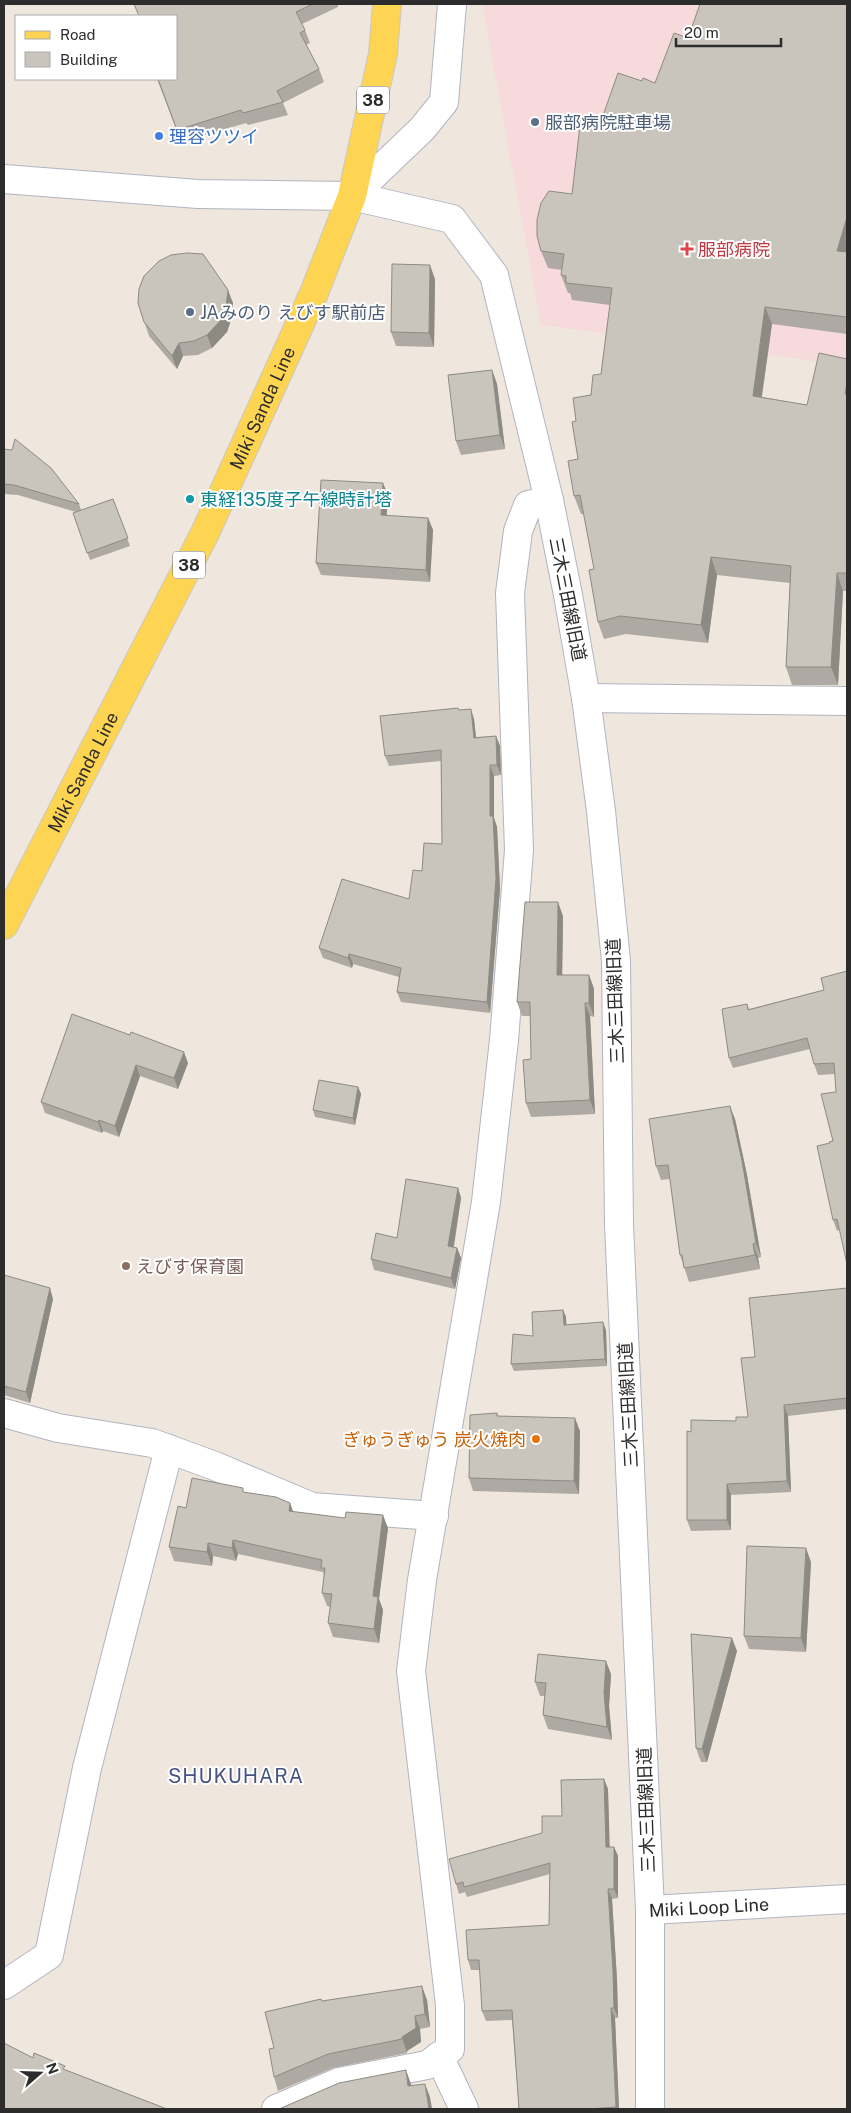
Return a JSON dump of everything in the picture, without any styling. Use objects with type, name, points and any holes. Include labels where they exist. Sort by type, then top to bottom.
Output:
[{"type":"main road","name":"Miki Sanda Line","points":[[4,925],[205,533],[314,293],[352,196],[383,54],[386,4]]},
{"type":"street","points":[[352,196],[422,129],[444,102],[452,4]]},
{"type":"street","name":"三木三田線旧道","points":[[4,179],[198,194],[352,196],[452,219],[494,275],[549,500],[568,595],[586,698],[601,811],[616,961],[620,1226],[650,1910]]},
{"type":"street","points":[[276,2109],[339,2082],[426,2065],[450,2049],[450,2006],[411,1671],[422,1580],[486,1202],[504,1040],[520,850],[510,593],[518,530],[528,505],[549,500]]},
{"type":"street","points":[[586,698],[847,701]]},
{"type":"street","points":[[4,1413],[58,1428],[152,1443],[215,1466],[312,1508],[434,1516]]},
{"type":"street","points":[[4,1985],[49,1955],[87,1768],[169,1449]]},
{"type":"street","name":"Miki Loop Line","points":[[650,2109],[650,1910],[847,1899]]},
{"type":"street","points":[[439,2056],[464,2109]]},
{"type":"shaded area","name":"服部病院","points":[[482,4],[847,4],[847,515],[822,362],[541,325]]},
{"type":"building","points":[[134,4],[313,4],[296,12],[305,30],[300,33],[319,69],[277,91],[283,102],[243,113],[241,110],[177,130],[158,80],[178,80],[178,15],[139,15]]},
{"type":"building","points":[[700,4],[847,4],[847,217],[837,251],[847,252],[847,317],[765,307],[753,396],[807,405],[819,353],[847,359],[845,394],[847,394],[847,573],[837,573],[831,667],[786,667],[791,566],[711,557],[701,625],[620,616],[598,622],[589,570],[594,569],[580,495],[574,496],[568,461],[578,459],[572,422],[576,421],[573,398],[591,395],[593,375],[601,374],[612,288],[566,283],[566,276],[561,275],[564,254],[541,251],[537,236],[537,220],[541,203],[549,191],[572,194],[581,117],[600,124],[618,73],[642,81],[643,78],[655,83],[674,33],[688,38]]},
{"type":"building","points":[[203,254],[228,290],[226,307],[222,319],[207,335],[194,341],[179,343],[172,356],[144,322],[138,303],[139,289],[144,276],[159,261],[171,255]]},
{"type":"building","points":[[392,264],[430,265],[429,333],[391,332]]},
{"type":"building","points":[[492,370],[500,435],[456,441],[448,375]]},
{"type":"building","points":[[15,439],[51,468],[79,504],[14,485],[4,484],[4,449],[12,450]]},
{"type":"building","points":[[321,480],[383,483],[381,515],[428,518],[426,570],[316,563]]},
{"type":"building","points":[[113,499],[128,538],[87,553],[73,513]]},
{"type":"building","points":[[458,708],[459,710],[471,709],[474,738],[496,736],[497,765],[490,765],[490,816],[493,816],[496,878],[487,1002],[397,992],[401,968],[349,954],[348,958],[319,948],[342,879],[409,899],[413,870],[422,871],[424,843],[442,844],[441,750],[385,756],[380,716]]},
{"type":"building","points":[[525,902],[558,902],[557,975],[589,975],[589,1003],[585,1003],[590,1100],[526,1103],[523,1060],[531,1059],[530,1002],[517,1002]]},
{"type":"building","points":[[847,971],[847,1264],[837,1219],[833,1220],[817,1146],[833,1141],[821,1094],[836,1092],[834,1063],[814,1064],[807,1038],[729,1058],[722,1009],[747,1004],[748,1010],[824,990],[821,978]]},
{"type":"building","points":[[72,1014],[130,1035],[131,1032],[184,1052],[174,1078],[136,1065],[115,1126],[41,1102]]},
{"type":"building","points":[[319,1080],[358,1087],[353,1118],[313,1110]]},
{"type":"building","points":[[730,1106],[742,1161],[756,1243],[753,1244],[755,1255],[684,1268],[682,1255],[680,1255],[668,1165],[656,1166],[649,1119]]},
{"type":"building","points":[[406,1179],[458,1188],[448,1246],[457,1248],[451,1278],[371,1259],[376,1233],[397,1238]]},
{"type":"building","points":[[4,1275],[50,1288],[26,1392],[4,1386]]},
{"type":"building","points":[[847,1288],[847,1398],[784,1405],[787,1481],[727,1484],[727,1520],[687,1520],[687,1431],[691,1432],[691,1420],[736,1421],[736,1417],[748,1417],[741,1358],[755,1357],[749,1298]]},
{"type":"building","points":[[563,1310],[564,1325],[603,1322],[605,1359],[511,1364],[513,1334],[533,1336],[532,1312]]},
{"type":"building","points":[[497,1413],[497,1416],[575,1418],[574,1481],[469,1478],[470,1415]]},
{"type":"building","points":[[192,1478],[243,1488],[243,1492],[276,1497],[290,1503],[289,1511],[345,1518],[346,1512],[383,1515],[373,1596],[378,1597],[374,1629],[328,1623],[332,1594],[322,1593],[325,1568],[321,1568],[322,1560],[233,1540],[232,1548],[208,1543],[207,1552],[169,1547],[178,1506],[186,1508]]},
{"type":"building","points":[[747,1546],[806,1548],[801,1638],[744,1636]]},
{"type":"building","points":[[691,1634],[732,1638],[702,1749],[696,1748]]},
{"type":"building","points":[[538,1654],[606,1661],[604,1693],[607,1727],[543,1715],[546,1683],[535,1682]]},
{"type":"building","points":[[604,1779],[606,1847],[614,1847],[614,1889],[608,1889],[613,1971],[614,2008],[611,2008],[616,2107],[519,2109],[512,2010],[482,2011],[479,1960],[468,1960],[466,1930],[549,1925],[550,1863],[464,1887],[463,1882],[456,1884],[449,1859],[542,1833],[542,1816],[562,1816],[561,1780]]},
{"type":"building","points":[[422,1986],[425,2014],[415,2016],[416,2028],[402,2037],[402,2039],[328,2054],[274,2077],[269,2049],[274,2048],[265,2012],[321,1999],[322,2001]]},
{"type":"building","points":[[4,2043],[33,2058],[34,2053],[65,2066],[63,2069],[167,2109],[4,2109]]},
{"type":"building","points":[[406,2070],[408,2086],[425,2084],[429,2109],[279,2109],[339,2083]]},
{"type":"place","name":"服部病院駐車場","points":[[535,122]]},
{"type":"place","name":"理容ツツイ","points":[[159,136]]},
{"type":"place","name":"服部病院","points":[[687,249]]},
{"type":"place","name":"JAみのり えびす駅前店","points":[[190,312]]},
{"type":"place","name":"東経135度子午線時計塔","points":[[190,499]]},
{"type":"place","name":"えびす保育園","points":[[126,1266]]},
{"type":"place","name":"ぎゅうぎゅう 炭火焼肉","points":[[536,1439]]},
{"type":"district","name":"SHUKUHARA","points":[[236,1776]]}]
